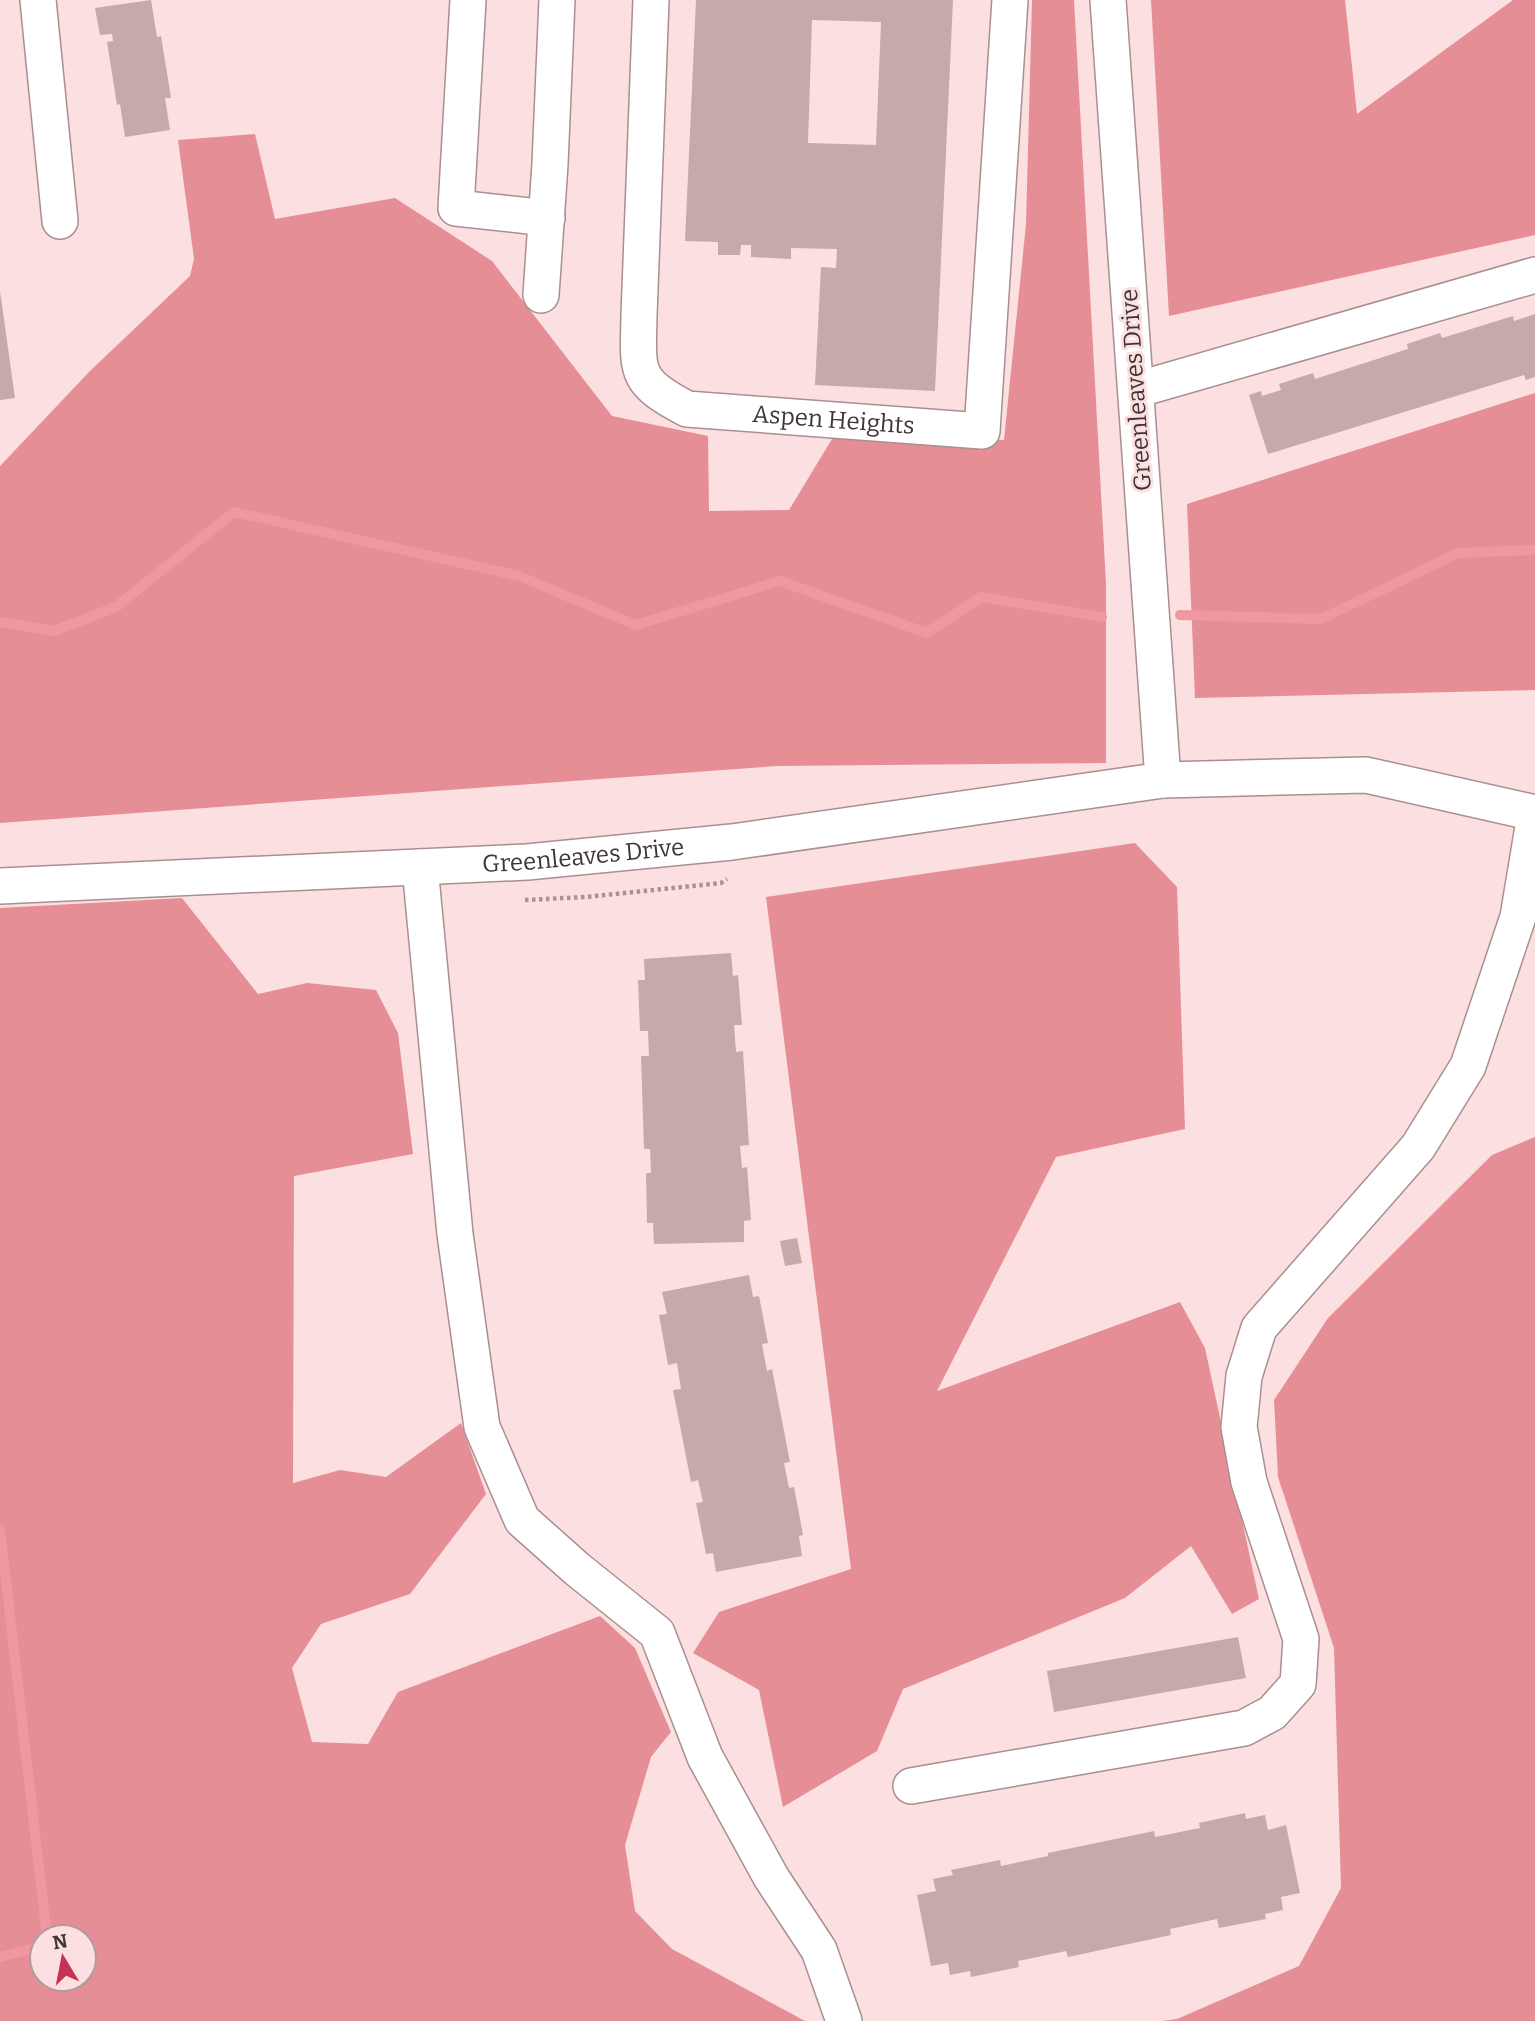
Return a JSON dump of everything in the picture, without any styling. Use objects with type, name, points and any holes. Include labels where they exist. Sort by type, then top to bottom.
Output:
[{"type":"street","points":[[38,0],[60,221]]},
{"type":"street","points":[[468,0],[456,208],[547,218]]},
{"type":"street","points":[[541,295],[557,0]]},
{"type":"street","name":"Aspen Heights","points":[[651,0],[638,358],[643,378],[662,396],[687,409],[982,431],[1010,0]]},
{"type":"street","name":"Greenleaves Drive","points":[[1108,0],[1163,780]]},
{"type":"street","points":[[1136,390],[1535,275]]},
{"type":"street","name":"Greenleaves Drive","points":[[0,886],[527,862],[732,842],[1163,780],[1366,775],[1535,814]]},
{"type":"street","points":[[911,1786],[1244,1728],[1272,1713],[1298,1684],[1301,1639],[1249,1482],[1239,1427],[1244,1377],[1259,1328],[1418,1147],[1468,1066],[1518,917],[1535,814]]},
{"type":"street","points":[[420,867],[455,1234],[482,1427],[522,1520],[577,1569],[657,1633],[705,1757],[771,1877],[820,1950],[844,2021]]},
{"type":"path","points":[[519,899],[586,897],[721,883],[731,877]]},
{"type":"shaded area","points":[[1032,0],[1074,0],[1106,584],[1106,763],[777,766],[0,823],[0,466],[90,371],[190,276],[194,259],[178,140],[255,134],[275,219],[395,198],[492,261],[612,416],[708,436],[709,511],[789,510],[835,434],[1004,440],[1026,224]]},
{"type":"shaded area","points":[[1151,0],[1345,0],[1357,114],[1513,0],[1535,0],[1535,235],[1169,316]]},
{"type":"shaded area","points":[[1535,393],[1535,690],[1195,698],[1187,504]]},
{"type":"shaded area","points":[[1135,843],[1177,887],[1185,1129],[1056,1157],[937,1391],[1180,1302],[1205,1348],[1259,1599],[1232,1614],[1191,1546],[1125,1598],[903,1689],[877,1751],[783,1807],[759,1690],[693,1653],[719,1612],[851,1569],[766,897]]},
{"type":"shaded area","points":[[182,898],[258,994],[307,983],[376,990],[398,1033],[413,1154],[294,1176],[293,1483],[340,1470],[386,1477],[461,1423],[486,1494],[410,1594],[321,1624],[292,1668],[312,1742],[368,1744],[398,1692],[600,1616],[635,1648],[671,1732],[651,1757],[625,1845],[635,1911],[672,1949],[805,2021],[0,2021],[0,908]]},
{"type":"shaded area","points":[[1535,1137],[1535,2021],[1162,2021],[1177,2019],[1299,1966],[1341,1888],[1334,1648],[1278,1477],[1274,1400],[1328,1318],[1492,1155]]},
{"type":"building","points":[[151,0],[157,37],[161,36],[171,98],[165,98],[170,130],[125,137],[107,42],[113,41],[112,34],[100,35],[95,8]]},
{"type":"building","points":[[696,0],[953,0],[935,391],[815,385],[821,267],[836,268],[837,249],[791,248],[791,259],[751,257],[751,245],[741,245],[740,255],[718,255],[718,242],[685,241]],"holes":[[[812,20],[881,22],[876,145],[808,143]]]},
{"type":"building","points":[[0,291],[15,398],[0,400]]},
{"type":"building","points":[[1535,314],[1535,377],[1526,380],[1524,375],[1268,454],[1249,395],[1261,391],[1262,396],[1281,390],[1279,384],[1313,373],[1315,379],[1408,349],[1407,344],[1440,333],[1442,338],[1513,316],[1514,321]]},
{"type":"building","points":[[731,953],[733,976],[738,975],[742,1025],[734,1025],[736,1052],[743,1051],[749,1145],[740,1146],[742,1168],[747,1167],[751,1220],[744,1221],[744,1242],[654,1244],[653,1223],[647,1223],[646,1173],[651,1173],[650,1149],[644,1149],[641,1056],[649,1056],[648,1031],[640,1031],[638,980],[645,980],[644,959]]},
{"type":"building","points":[[797,1238],[802,1263],[785,1266],[780,1241]]},
{"type":"building","points":[[749,1275],[753,1297],[759,1296],[768,1343],[762,1344],[767,1371],[772,1369],[790,1462],[784,1463],[789,1488],[794,1487],[803,1535],[799,1536],[802,1556],[716,1572],[713,1553],[706,1554],[696,1503],[703,1502],[698,1480],[691,1482],[673,1390],[681,1389],[677,1363],[668,1365],[659,1315],[667,1314],[662,1292]]},
{"type":"building","points":[[1238,1637],[1246,1678],[1054,1712],[1047,1671]]},
{"type":"building","points":[[1245,1813],[1246,1819],[1265,1815],[1268,1830],[1286,1825],[1300,1893],[1281,1897],[1283,1910],[1265,1914],[1266,1919],[1219,1928],[1217,1919],[1170,1929],[1171,1935],[1068,1957],[1066,1951],[1018,1961],[1019,1967],[971,1977],[970,1971],[950,1975],[948,1963],[931,1966],[917,1895],[936,1891],[933,1879],[953,1875],[951,1870],[1000,1860],[1001,1866],[1048,1856],[1048,1853],[1154,1831],[1155,1837],[1200,1828],[1199,1823]]},
{"type":"waterway","points":[[0,622],[54,631],[116,607],[234,512],[519,576],[636,625],[780,581],[927,633],[981,597],[1102,617]]},
{"type":"waterway","points":[[1180,615],[1321,619],[1458,553],[1535,550]]},
{"type":"waterway","points":[[0,1529],[45,1923]]},
{"type":"waterway","points":[[0,1957],[28,1950]]}]
